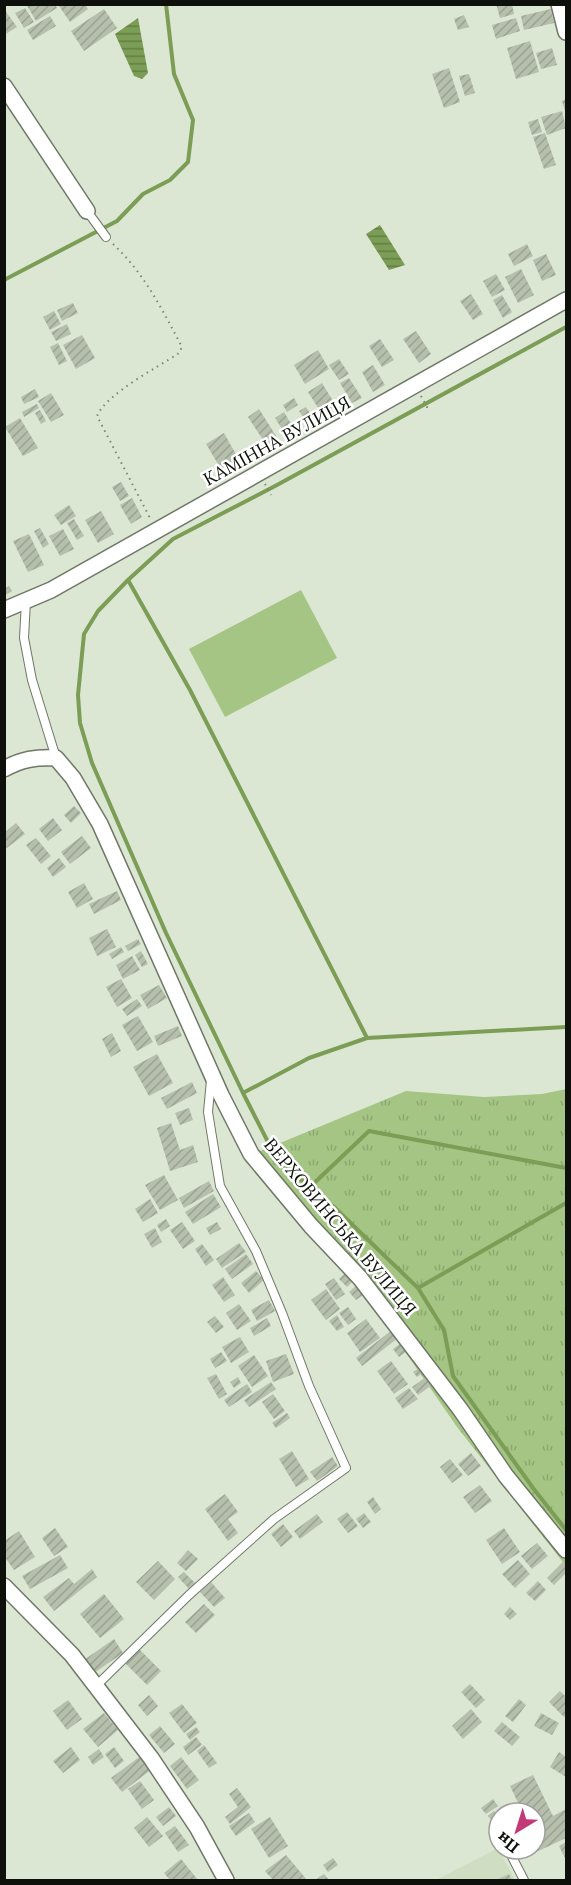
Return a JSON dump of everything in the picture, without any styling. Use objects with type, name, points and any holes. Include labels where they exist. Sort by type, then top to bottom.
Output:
[{"type":"street","points":[[559,4],[567,32]]},
{"type":"street","points":[[4,86],[87,211]]},
{"type":"street","name":"КАМІННА ВУЛИЦЯ","points":[[4,610],[51,590],[567,300]]},
{"type":"street","points":[[4,769],[17,762],[36,758],[56,758]]},
{"type":"street","name":"ВЕРХОВИНСЬКА ВУЛИЦЯ","points":[[56,758],[73,778],[100,824],[251,1154],[311,1226],[360,1278],[453,1399],[506,1476],[567,1550]]},
{"type":"street","points":[[4,1586],[72,1655],[151,1758],[197,1827],[226,1881]]},
{"type":"lane","points":[[87,211],[106,237]]},
{"type":"lane","points":[[26,601],[24,638],[32,680],[56,758]]},
{"type":"lane","points":[[96,1686],[189,1595],[274,1519],[346,1468],[309,1386],[256,1251],[220,1186],[208,1112],[212,1073]]},
{"type":"lane","points":[[514,1861],[524,1881]]},
{"type":"path","points":[[106,237],[129,259],[154,293],[182,346],[179,353],[101,406],[97,416],[156,531]]},
{"type":"path","points":[[422,398],[428,409]]},
{"type":"shaded area","points":[[138,18],[148,73],[142,79],[134,76],[115,34]]},
{"type":"shaded area","points":[[380,225],[405,265],[389,270],[366,234]]},
{"type":"shaded area","points":[[487,1854],[487,1861],[505,1861],[515,1880],[436,1880]]},
{"type":"green space","points":[[301,590],[337,658],[225,717],[189,649]]},
{"type":"green space","points":[[566,1089],[566,1566],[457,1427],[373,1305],[246,1157],[406,1091],[484,1097],[542,1094]]},
{"type":"building","points":[[26,4],[55,4],[57,8],[36,21]]},
{"type":"building","points":[[61,4],[85,4],[88,9],[70,22],[59,6]]},
{"type":"building","points":[[496,4],[512,4],[514,14],[500,18]]},
{"type":"building","points":[[25,8],[34,22],[24,28],[15,13]]},
{"type":"building","points":[[4,9],[17,27],[4,35]]},
{"type":"building","points":[[104,9],[117,28],[84,51],[71,31]]},
{"type":"building","points":[[551,9],[554,23],[524,30],[521,16]]},
{"type":"building","points":[[464,15],[469,27],[458,30],[454,19]]},
{"type":"building","points":[[50,16],[56,26],[33,40],[27,30]]},
{"type":"building","points":[[516,18],[520,31],[496,39],[492,25]]},
{"type":"building","points":[[530,41],[539,72],[516,79],[507,48]]},
{"type":"building","points":[[552,48],[557,65],[541,69],[536,53]]},
{"type":"building","points":[[449,68],[460,102],[444,108],[432,74]]},
{"type":"building","points":[[469,74],[475,93],[465,96],[459,76]]},
{"type":"building","points":[[566,99],[566,114],[562,101]]},
{"type":"building","points":[[562,111],[566,128],[547,135],[541,117]]},
{"type":"building","points":[[538,119],[542,132],[532,135],[528,122]]},
{"type":"building","points":[[545,133],[556,165],[544,169],[533,137]]},
{"type":"building","points":[[527,244],[533,256],[514,266],[508,254]]},
{"type":"building","points":[[546,254],[556,275],[542,281],[533,260]]},
{"type":"building","points":[[521,269],[534,295],[518,303],[505,277]]},
{"type":"building","points":[[496,274],[505,290],[492,297],[483,281]]},
{"type":"building","points":[[471,294],[483,314],[473,320],[460,301]]},
{"type":"building","points":[[502,295],[512,312],[503,318],[493,300]]},
{"type":"building","points":[[73,303],[78,313],[62,321],[57,310]]},
{"type":"building","points":[[54,311],[61,324],[50,330],[43,317]]},
{"type":"building","points":[[67,324],[71,334],[56,341],[51,332]]},
{"type":"building","points":[[416,331],[431,354],[419,363],[403,339]]},
{"type":"building","points":[[82,335],[95,358],[76,369],[63,345]]},
{"type":"building","points":[[380,339],[394,360],[382,367],[369,346]]},
{"type":"building","points":[[58,343],[67,361],[59,365],[50,347]]},
{"type":"building","points":[[318,350],[329,369],[305,384],[294,365]]},
{"type":"building","points":[[339,359],[349,374],[339,380],[329,365]]},
{"type":"building","points":[[373,365],[385,385],[373,392],[362,372]]},
{"type":"building","points":[[349,378],[362,398],[352,403],[340,383]]},
{"type":"building","points":[[322,383],[336,406],[322,414],[308,392]]},
{"type":"building","points":[[35,389],[39,397],[24,404],[21,397]]},
{"type":"building","points":[[51,393],[64,415],[51,422],[38,401]]},
{"type":"building","points":[[294,398],[298,405],[287,412],[283,405]]},
{"type":"building","points":[[37,404],[39,408],[24,417],[22,412]]},
{"type":"building","points":[[306,407],[315,421],[308,425],[299,411]]},
{"type":"building","points":[[259,409],[278,439],[267,446],[248,417]]},
{"type":"building","points":[[40,410],[46,421],[41,424],[35,413]]},
{"type":"building","points":[[284,412],[296,432],[287,437],[275,418]]},
{"type":"building","points":[[20,418],[38,448],[23,456],[5,427]]},
{"type":"building","points":[[224,433],[238,458],[221,469],[206,444]]},
{"type":"building","points":[[121,482],[129,496],[120,501],[112,487]]},
{"type":"building","points":[[132,498],[142,517],[131,524],[120,505]]},
{"type":"building","points":[[69,505],[76,516],[61,525],[54,515]]},
{"type":"building","points":[[101,511],[114,534],[98,543],[85,520]]},
{"type":"building","points":[[74,519],[84,536],[77,540],[67,523]]},
{"type":"building","points":[[40,528],[49,544],[43,548],[34,531]]},
{"type":"building","points":[[63,529],[74,549],[60,556],[49,536]]},
{"type":"building","points":[[29,534],[44,565],[28,572],[13,541]]},
{"type":"building","points":[[9,586],[12,591],[4,596],[4,589]]},
{"type":"building","points":[[74,806],[81,813],[71,823],[64,815]]},
{"type":"building","points":[[53,818],[62,830],[48,841],[39,829]]},
{"type":"building","points":[[16,823],[25,834],[4,850],[4,833]]},
{"type":"building","points":[[82,836],[91,848],[70,864],[61,852]]},
{"type":"building","points":[[36,838],[51,856],[41,864],[26,845]]},
{"type":"building","points":[[59,858],[66,867],[53,877],[47,868]]},
{"type":"building","points":[[84,883],[93,899],[77,908],[68,892]]},
{"type":"building","points":[[117,891],[121,900],[94,914],[89,904]]},
{"type":"building","points":[[107,929],[116,947],[97,956],[89,938]]},
{"type":"building","points":[[138,939],[141,944],[128,951],[125,946]]},
{"type":"building","points":[[121,947],[124,952],[112,959],[109,954]]},
{"type":"building","points":[[141,951],[148,964],[142,967],[135,955]]},
{"type":"building","points":[[132,956],[140,970],[123,979],[116,965]]},
{"type":"building","points":[[121,979],[132,998],[117,1007],[106,987]]},
{"type":"building","points":[[159,985],[167,998],[148,1009],[140,995]]},
{"type":"building","points":[[137,999],[142,1006],[127,1016],[122,1009]]},
{"type":"building","points":[[138,1016],[153,1042],[137,1051],[122,1025]]},
{"type":"building","points":[[178,1026],[182,1036],[158,1046],[154,1036]]},
{"type":"building","points":[[112,1033],[121,1051],[111,1057],[102,1039]]},
{"type":"building","points":[[157,1054],[173,1083],[149,1096],[133,1067]]},
{"type":"building","points":[[192,1082],[197,1093],[167,1109],[161,1098]]},
{"type":"building","points":[[189,1108],[193,1120],[180,1125],[175,1113]]},
{"type":"building","points":[[171,1123],[180,1150],[193,1145],[198,1162],[170,1171],[157,1128]]},
{"type":"building","points":[[164,1175],[178,1200],[160,1210],[145,1185]]},
{"type":"building","points":[[209,1181],[214,1191],[184,1208],[179,1198]]},
{"type":"building","points":[[213,1194],[221,1207],[193,1224],[185,1212]]},
{"type":"building","points":[[150,1199],[158,1213],[143,1222],[135,1209]]},
{"type":"building","points":[[166,1219],[170,1226],[161,1232],[157,1225]]},
{"type":"building","points":[[182,1222],[195,1241],[183,1249],[170,1230]]},
{"type":"building","points":[[217,1222],[221,1229],[210,1235],[206,1228]]},
{"type":"building","points":[[155,1228],[162,1242],[152,1248],[144,1234]]},
{"type":"building","points":[[239,1243],[246,1252],[222,1268],[216,1259]]},
{"type":"building","points":[[202,1244],[214,1260],[206,1266],[195,1249]]},
{"type":"building","points":[[246,1254],[253,1264],[232,1279],[225,1269]]},
{"type":"building","points":[[256,1271],[264,1280],[249,1293],[241,1283]]},
{"type":"building","points":[[345,1273],[353,1281],[347,1287],[339,1279]]},
{"type":"building","points":[[223,1277],[235,1295],[224,1302],[212,1285]]},
{"type":"building","points":[[334,1278],[345,1294],[336,1300],[325,1284]]},
{"type":"building","points":[[356,1286],[363,1295],[356,1300],[349,1292]]},
{"type":"building","points":[[326,1289],[340,1309],[326,1320],[311,1300]]},
{"type":"building","points":[[269,1300],[275,1311],[257,1321],[251,1310]]},
{"type":"building","points":[[239,1304],[251,1321],[237,1330],[226,1313]]},
{"type":"building","points":[[348,1307],[356,1319],[348,1325],[339,1313]]},
{"type":"building","points":[[337,1315],[344,1327],[337,1331],[329,1321]]},
{"type":"building","points":[[215,1316],[224,1327],[216,1333],[207,1322]]},
{"type":"building","points":[[267,1318],[271,1326],[254,1336],[250,1328]]},
{"type":"building","points":[[366,1319],[380,1338],[360,1352],[347,1333]]},
{"type":"building","points":[[392,1330],[398,1338],[362,1366],[356,1358]]},
{"type":"building","points":[[240,1337],[249,1352],[231,1363],[222,1347]]},
{"type":"building","points":[[401,1343],[407,1351],[399,1357],[393,1349]]},
{"type":"building","points":[[221,1352],[227,1361],[215,1368],[210,1359]]},
{"type":"building","points":[[286,1354],[294,1374],[273,1382],[266,1361]]},
{"type":"building","points":[[254,1355],[268,1376],[252,1387],[238,1366]]},
{"type":"building","points":[[391,1361],[408,1384],[394,1394],[377,1371]]},
{"type":"building","points":[[422,1366],[425,1371],[417,1377],[413,1372]]},
{"type":"building","points":[[216,1374],[227,1394],[219,1399],[207,1378]]},
{"type":"building","points":[[238,1377],[241,1383],[234,1388],[230,1382]]},
{"type":"building","points":[[426,1377],[432,1385],[418,1395],[412,1387]]},
{"type":"building","points":[[271,1382],[276,1389],[249,1407],[244,1400]]},
{"type":"building","points":[[247,1384],[252,1392],[229,1407],[224,1400]]},
{"type":"building","points":[[409,1388],[418,1399],[403,1409],[395,1398]]},
{"type":"building","points":[[273,1394],[285,1411],[274,1419],[262,1402]]},
{"type":"building","points":[[287,1413],[290,1418],[276,1428],[272,1423]]},
{"type":"building","points":[[292,1451],[309,1479],[296,1487],[279,1459]]},
{"type":"building","points":[[471,1453],[481,1466],[468,1476],[458,1464]]},
{"type":"building","points":[[332,1457],[338,1466],[317,1481],[310,1472]]},
{"type":"building","points":[[450,1459],[463,1475],[452,1483],[440,1467]]},
{"type":"building","points":[[480,1485],[492,1501],[475,1513],[463,1497]]},
{"type":"building","points":[[225,1494],[238,1512],[228,1519],[238,1533],[228,1541],[205,1509]]},
{"type":"building","points":[[373,1497],[381,1509],[375,1514],[367,1502]]},
{"type":"building","points":[[347,1512],[358,1526],[348,1533],[337,1519]]},
{"type":"building","points":[[364,1513],[371,1522],[363,1528],[356,1519]]},
{"type":"building","points":[[317,1514],[323,1522],[300,1539],[294,1531]]},
{"type":"building","points":[[283,1524],[293,1537],[281,1547],[271,1534]]},
{"type":"building","points":[[55,1528],[68,1547],[54,1556],[42,1538]]},
{"type":"building","points":[[504,1528],[520,1552],[502,1564],[486,1540]]},
{"type":"building","points":[[19,1531],[35,1557],[14,1570],[4,1556],[4,1541]]},
{"type":"building","points":[[537,1543],[548,1556],[532,1569],[521,1556]]},
{"type":"building","points":[[188,1550],[198,1559],[186,1571],[177,1563]]},
{"type":"building","points":[[60,1555],[68,1568],[30,1589],[22,1576]]},
{"type":"building","points":[[518,1560],[530,1574],[515,1588],[502,1574]]},
{"type":"building","points":[[158,1561],[175,1579],[154,1600],[136,1582]]},
{"type":"building","points":[[563,1562],[566,1566],[566,1573],[554,1585],[547,1578]]},
{"type":"building","points":[[92,1569],[97,1577],[54,1611],[43,1597],[69,1578],[74,1584]]},
{"type":"building","points":[[184,1572],[195,1583],[189,1589],[178,1577]]},
{"type":"building","points":[[538,1581],[546,1590],[535,1601],[526,1593]]},
{"type":"building","points":[[211,1582],[225,1598],[214,1607],[200,1592]]},
{"type":"building","points":[[104,1594],[124,1619],[100,1638],[80,1614]]},
{"type":"building","points":[[204,1604],[215,1615],[196,1633],[185,1622]]},
{"type":"building","points":[[510,1607],[517,1614],[510,1620],[504,1614]]},
{"type":"building","points":[[114,1639],[123,1653],[94,1673],[84,1660]]},
{"type":"building","points":[[139,1649],[161,1671],[147,1685],[125,1663]]},
{"type":"building","points":[[470,1684],[485,1700],[476,1708],[461,1692]]},
{"type":"building","points":[[560,1691],[566,1697],[564,1717],[549,1702]]},
{"type":"building","points":[[149,1695],[158,1706],[147,1716],[138,1705]]},
{"type":"building","points":[[519,1699],[526,1705],[513,1722],[505,1716]]},
{"type":"building","points":[[68,1700],[82,1719],[67,1730],[53,1711]]},
{"type":"building","points":[[182,1704],[197,1723],[184,1733],[169,1713]]},
{"type":"building","points":[[471,1709],[482,1722],[463,1739],[452,1726]]},
{"type":"building","points":[[104,1713],[118,1730],[98,1747],[83,1729]]},
{"type":"building","points":[[541,1713],[559,1723],[552,1735],[534,1726]]},
{"type":"building","points":[[502,1722],[520,1737],[512,1746],[494,1731]]},
{"type":"building","points":[[160,1726],[175,1744],[164,1753],[149,1735]]},
{"type":"building","points":[[196,1727],[200,1732],[190,1740],[186,1734]]},
{"type":"building","points":[[196,1737],[202,1745],[188,1755],[183,1747]]},
{"type":"building","points":[[204,1745],[217,1763],[209,1768],[197,1751]]},
{"type":"building","points":[[71,1747],[80,1760],[63,1773],[53,1761]]},
{"type":"building","points":[[114,1747],[124,1761],[115,1768],[105,1754]]},
{"type":"building","points":[[99,1749],[104,1757],[93,1765],[88,1757]]},
{"type":"building","points":[[559,1752],[566,1757],[566,1777],[550,1767]]},
{"type":"building","points":[[142,1755],[152,1769],[122,1792],[111,1778]]},
{"type":"building","points":[[181,1757],[199,1780],[187,1789],[170,1766]]},
{"type":"building","points":[[533,1775],[546,1801],[517,1801],[510,1786]]},
{"type":"building","points":[[140,1781],[154,1800],[142,1809],[128,1789]]},
{"type":"building","points":[[237,1788],[251,1807],[230,1824],[225,1817],[238,1807],[229,1794]]},
{"type":"building","points":[[487,1804],[487,1813],[486,1814],[481,1808]]},
{"type":"building","points":[[547,1804],[553,1816],[566,1809],[566,1838],[547,1847]]},
{"type":"building","points":[[169,1807],[176,1816],[163,1826],[156,1817]]},
{"type":"building","points":[[249,1813],[255,1822],[236,1836],[229,1826]]},
{"type":"building","points":[[147,1817],[163,1836],[149,1847],[134,1828]]},
{"type":"building","points":[[270,1817],[288,1846],[269,1858],[251,1829]]},
{"type":"building","points":[[175,1826],[189,1845],[178,1852],[165,1833]]},
{"type":"building","points":[[566,1842],[566,1860],[559,1846]]},
{"type":"building","points":[[286,1855],[307,1880],[273,1880],[265,1871]]},
{"type":"building","points":[[333,1858],[338,1865],[328,1872],[323,1865]]},
{"type":"building","points":[[181,1859],[198,1880],[170,1880],[164,1873]]},
{"type":"building","points":[[324,1874],[329,1880],[315,1880]]},
{"type":"building","points":[[509,1874],[512,1880],[496,1880]]},
{"type":"waterway","points":[[4,280],[117,221],[143,194],[170,180],[188,162],[193,120],[174,74],[166,4]]},
{"type":"waterway","points":[[566,327],[277,485],[173,539],[98,611],[84,634],[78,695],[80,723],[92,763],[166,933],[243,1093],[268,1142],[283,1165],[334,1207],[418,1288],[566,1203]]},
{"type":"waterway","points":[[128,580],[190,690],[367,1038]]},
{"type":"waterway","points":[[243,1093],[309,1058],[367,1038],[566,1027]]},
{"type":"waterway","points":[[310,1187],[369,1131],[566,1168]]},
{"type":"waterway","points":[[418,1288],[444,1330],[453,1376],[566,1530]]}]
